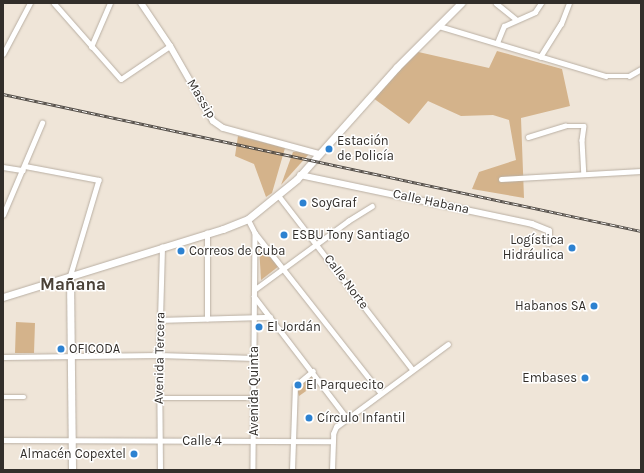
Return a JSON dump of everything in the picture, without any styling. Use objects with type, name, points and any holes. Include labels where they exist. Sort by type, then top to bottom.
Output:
[{"type":"main road","points":[[3,297],[208,233],[248,218],[279,196],[300,175],[462,3]]},
{"type":"main road","points":[[70,277],[69,356],[72,470]]},
{"type":"street","points":[[3,54],[30,3]]},
{"type":"street","points":[[54,3],[91,47],[121,79],[170,46]]},
{"type":"street","points":[[91,47],[110,3]]},
{"type":"street","name":"Massip","points":[[141,3],[170,46],[213,121],[223,128],[319,154]]},
{"type":"street","points":[[496,3],[516,19]]},
{"type":"street","points":[[497,43],[504,26],[516,19],[535,12],[541,3]]},
{"type":"street","points":[[540,57],[561,24],[569,3]]},
{"type":"street","points":[[439,26],[606,76],[629,76],[641,70]]},
{"type":"street","points":[[3,215],[42,123]]},
{"type":"street","points":[[528,137],[565,126],[584,126],[582,140],[584,174]]},
{"type":"street","points":[[3,167],[24,168],[99,180],[70,277]]},
{"type":"street","points":[[501,179],[641,171]]},
{"type":"street","name":"Calle Habana","points":[[300,175],[532,224],[549,231],[549,243]]},
{"type":"street","name":"Calle Norte","points":[[279,196],[412,369]]},
{"type":"street","points":[[254,290],[372,206]]},
{"type":"street","name":"Avenida Quinta","points":[[248,218],[255,233],[253,470]]},
{"type":"street","points":[[206,319],[208,233]]},
{"type":"street","points":[[255,233],[380,392]]},
{"type":"street","name":"Avenida Tercera","points":[[160,470],[159,355],[162,247]]},
{"type":"street","points":[[254,296],[313,371],[347,418]]},
{"type":"street","points":[[160,320],[254,319],[270,317]]},
{"type":"street","points":[[332,470],[333,441],[336,427],[380,392],[448,344]]},
{"type":"street","points":[[3,357],[159,355],[254,358]]},
{"type":"street","points":[[292,470],[295,386],[313,371]]},
{"type":"street","points":[[3,397],[24,396]]},
{"type":"street","points":[[159,398],[253,398]]},
{"type":"street","name":"Calle 4","points":[[3,440],[333,441]]},
{"type":"shaded area","points":[[414,51],[489,68],[497,51],[562,69],[570,106],[521,118],[524,198],[472,189],[479,172],[516,160],[509,120],[493,115],[461,116],[428,101],[409,124],[373,98]]},
{"type":"shaded area","points":[[238,136],[285,148],[272,193],[266,197],[254,164],[235,156]]},
{"type":"shaded area","points":[[299,151],[309,154],[281,185],[293,152]]},
{"type":"shaded area","points":[[262,245],[279,266],[261,280],[259,246]]},
{"type":"shaded area","points":[[16,322],[35,323],[34,353],[15,353]]},
{"type":"shaded area","points":[[313,373],[319,382],[299,396],[296,386]]},
{"type":"railway","points":[[3,94],[641,231]]},
{"type":"place","name":"Estación de Policía","points":[[329,149]]},
{"type":"place","name":"SoyGraf","points":[[303,203]]},
{"type":"place","name":"ESBU Tony Santiago","points":[[284,235]]},
{"type":"place","name":"Logística Hidráulica","points":[[572,248]]},
{"type":"place","name":"Correos de Cuba","points":[[181,251]]},
{"type":"place","name":"Habanos SA","points":[[594,306]]},
{"type":"place","name":"El Jordán","points":[[259,327]]},
{"type":"place","name":"OFICODA","points":[[61,349]]},
{"type":"place","name":"Embases","points":[[585,378]]},
{"type":"place","name":"El Parquecito","points":[[298,385]]},
{"type":"place","name":"Círculo Infantil","points":[[309,418]]},
{"type":"place","name":"Almacén Copextel","points":[[134,454]]},
{"type":"district","name":"Mañana","points":[[73,285]]}]
